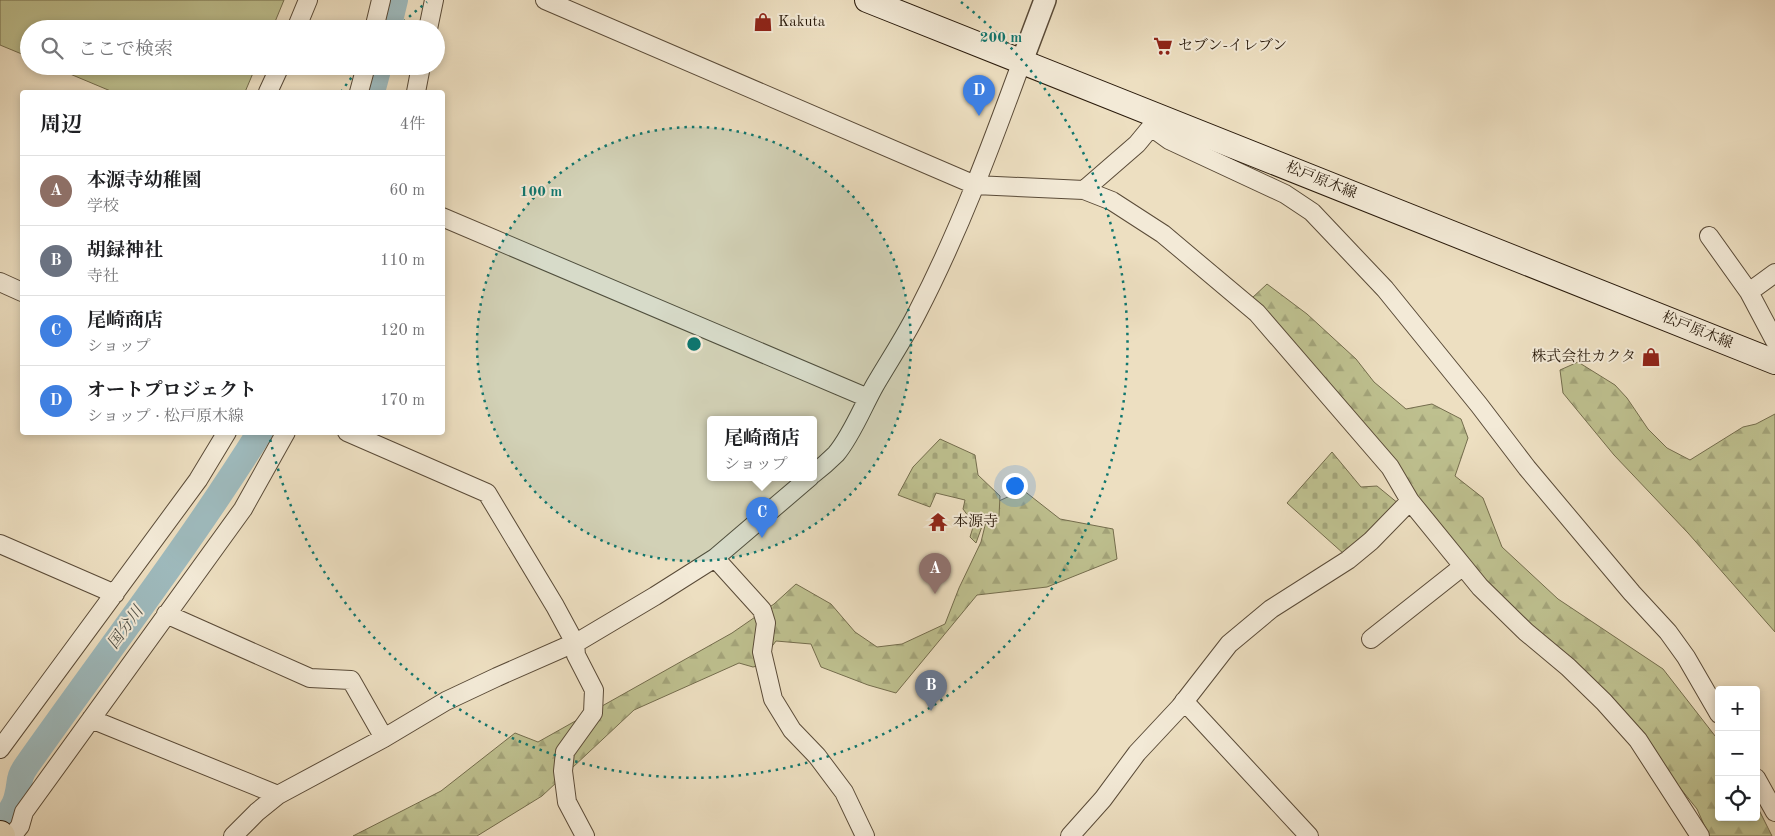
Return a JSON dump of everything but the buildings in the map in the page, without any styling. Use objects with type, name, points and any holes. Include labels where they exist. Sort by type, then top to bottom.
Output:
[{"type":"main road","name":"松戸原木線","points":[[867,0],[1022,61],[1153,121],[1775,362]]},
{"type":"street","points":[[300,20],[308,0]]},
{"type":"street","points":[[376,20],[381,0]]},
{"type":"street","points":[[430,20],[434,0]]},
{"type":"street","points":[[545,0],[975,185],[1084,190],[1112,201],[1156,230],[1257,313],[1390,467],[1410,502],[1425,518],[1462,567],[1494,602],[1574,672],[1638,740],[1700,836]]},
{"type":"street","points":[[817,471],[836,454],[843,444],[917,314],[942,262],[994,140],[1046,0]]},
{"type":"street","points":[[269,90],[276,75]]},
{"type":"street","points":[[360,90],[364,75]]},
{"type":"street","points":[[416,90],[420,75]]},
{"type":"street","points":[[1084,190],[1137,144],[1153,121],[1169,140],[1285,194],[1312,212],[1385,289],[1479,405],[1527,468],[1632,593],[1668,632],[1686,657],[1715,707]]},
{"type":"street","points":[[445,218],[868,398]]},
{"type":"street","points":[[1709,236],[1749,292],[1775,341]]},
{"type":"street","points":[[1749,292],[1775,273]]},
{"type":"street","points":[[0,282],[20,291]]},
{"type":"street","points":[[0,749],[198,480],[225,435]]},
{"type":"street","points":[[12,836],[20,826],[24,812],[243,509],[284,435]]},
{"type":"street","points":[[354,435],[487,493],[575,643],[576,654],[594,690],[592,713],[565,752],[563,771],[567,802],[585,836]]},
{"type":"street","points":[[233,836],[257,812],[278,795],[463,693],[575,643],[655,596],[715,558],[805,481]]},
{"type":"street","points":[[1070,836],[1103,799],[1137,753],[1180,707],[1228,644],[1271,609],[1348,560],[1371,541],[1410,502]]},
{"type":"street","points":[[0,544],[115,594]]},
{"type":"street","points":[[715,558],[762,610],[766,623],[762,652],[773,699],[792,730],[817,756],[844,792],[862,835]]},
{"type":"street","points":[[1371,639],[1462,567]]},
{"type":"street","points":[[166,614],[310,678],[351,680],[384,738]]},
{"type":"street","points":[[1184,701],[1309,836]]},
{"type":"street","points":[[91,720],[278,795]]},
{"type":"street","points":[[1760,785],[1775,812]]},
{"type":"green space","points":[[0,0],[284,0],[276,20],[20,20],[20,53],[0,45]]},
{"type":"green space","points":[[72,75],[252,75],[246,90],[108,90]]},
{"type":"green space","points":[[1267,284],[1307,314],[1356,359],[1374,382],[1406,409],[1432,404],[1461,419],[1468,438],[1455,476],[1483,498],[1502,547],[1558,599],[1663,669],[1715,736],[1715,821],[1760,821],[1760,812],[1772,836],[1709,836],[1697,809],[1605,695],[1481,578],[1252,298]]},
{"type":"green space","points":[[1578,362],[1615,385],[1627,398],[1648,429],[1667,448],[1690,460],[1743,427],[1756,424],[1775,414],[1775,632],[1688,533],[1614,455],[1563,393],[1560,370]]},
{"type":"green space","points":[[940,439],[975,455],[978,475],[1000,496],[999,516],[985,518],[976,543],[970,537],[974,524],[963,509],[965,500],[936,493],[930,507],[898,495],[913,467]]},
{"type":"green space","points":[[1332,452],[1361,487],[1377,486],[1399,504],[1344,554],[1287,503]]},
{"type":"green space","points":[[1023,490],[1060,519],[1113,529],[1117,559],[1047,587],[977,595],[896,693],[868,685],[821,667],[811,644],[776,641],[761,665],[753,667],[739,663],[634,710],[542,796],[477,836],[353,836],[441,791],[515,733],[538,742],[732,633],[774,604],[796,584],[831,604],[855,632],[877,647],[902,644],[945,624],[959,588],[981,542],[990,505]]},
{"type":"waterway","name":"国分川","points":[[390,20],[395,0]]},
{"type":"waterway","name":"国分川","points":[[373,90],[377,75]]},
{"type":"waterway","name":"国分川","points":[[0,826],[16,800],[20,777],[27,765],[175,559],[258,435]]},
{"type":"place","name":"Kakuta","points":[[763,22]]},
{"type":"place","name":"セブン-イレブン","points":[[1163,46]]},
{"type":"place","name":"オートプロジェクト","points":[[979,116]]},
{"type":"place","name":"株式会社カクタ","points":[[1651,357]]},
{"type":"place","name":"本源寺","points":[[938,522]]},
{"type":"place","name":"尾崎商店","points":[[762,538]]},
{"type":"place","name":"本源寺幼稚園","points":[[935,594]]},
{"type":"place","name":"胡録神社","points":[[931,711]]}]
